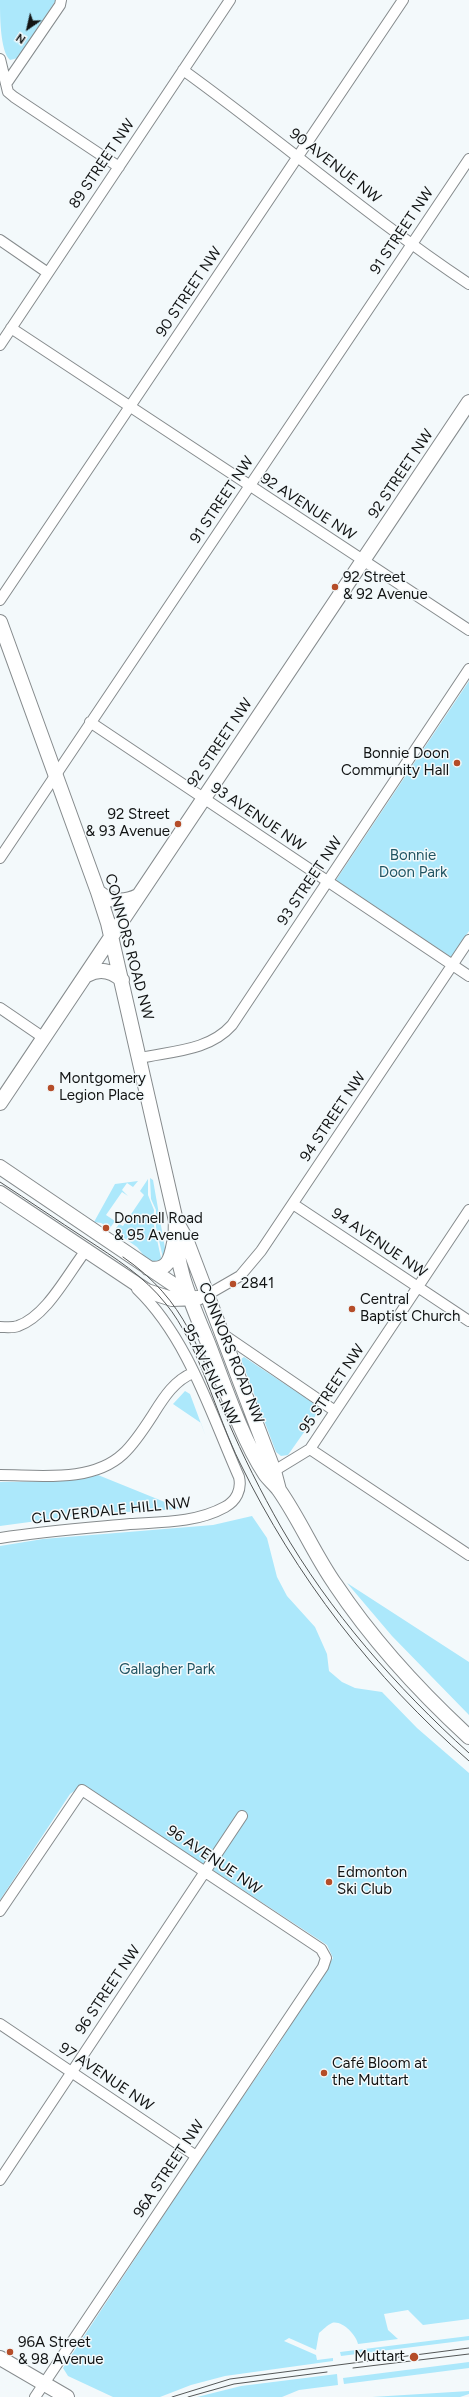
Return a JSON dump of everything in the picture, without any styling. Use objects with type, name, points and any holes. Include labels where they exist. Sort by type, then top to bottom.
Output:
[{"type":"main road","name":"92 STREET NW","points":[[0,1103],[469,402]]},
{"type":"main road","name":"CONNORS ROAD NW","points":[[0,622],[3,638],[56,775],[98,892],[122,980],[176,1221],[175,1241],[182,1274],[190,1300],[248,1440],[265,1474],[279,1490],[314,1552],[361,1620],[405,1674],[469,1737]]},
{"type":"main road","points":[[98,892],[108,898],[120,901],[138,896]]},
{"type":"main road","points":[[87,975],[97,971],[108,971],[122,980]]},
{"type":"main road","name":"95 AVENUE NW","points":[[0,1167],[180,1289],[190,1300]]},
{"type":"main road","name":"95 AVENUE NW","points":[[0,1193],[153,1294],[172,1299],[190,1300],[207,1295]]},
{"type":"main road","name":"CONNORS ROAD NW","points":[[176,1221],[186,1239],[274,1471],[279,1490]]},
{"type":"main road","points":[[148,1268],[158,1270],[166,1266],[171,1257],[175,1241]]},
{"type":"main road","points":[[0,2358],[67,2397]]},
{"type":"street","points":[[7,88],[60,5],[61,0]]},
{"type":"street","name":"89 STREET NW","points":[[0,346],[230,0]]},
{"type":"street","name":"90 STREET NW","points":[[0,600],[404,0]]},
{"type":"street","points":[[0,59],[7,88],[119,167]]},
{"type":"street","name":"90 AVENUE NW","points":[[183,70],[299,156],[411,245],[469,284]]},
{"type":"street","name":"91 STREET NW","points":[[0,858],[469,159]]},
{"type":"street","points":[[0,240],[48,273]]},
{"type":"street","name":"92 AVENUE NW","points":[[12,328],[469,630]]},
{"type":"street","name":"93 STREET NW","points":[[140,1058],[200,1046],[214,1040],[227,1031],[469,669]]},
{"type":"street","name":"93 AVENUE NW","points":[[90,722],[469,976]]},
{"type":"street","name":"94 STREET NW","points":[[207,1295],[225,1286],[250,1266],[469,940]]},
{"type":"street","points":[[0,1008],[44,1038]]},
{"type":"street","name":"94 AVENUE NW","points":[[293,1204],[469,1321]]},
{"type":"street","name":"95 STREET NW","points":[[274,1471],[310,1449],[469,1210]]},
{"type":"street","points":[[0,1327],[17,1327],[32,1320],[45,1307],[87,1249]]},
{"type":"street","name":"95 AVENUE NW","points":[[115,1269],[147,1299],[164,1320],[178,1342],[239,1477],[240,1490]]},
{"type":"street","name":"95 AVENUE NW","points":[[221,1333],[335,1411]]},
{"type":"street","points":[[0,1475],[74,1475],[107,1465],[123,1455],[141,1432],[164,1396],[176,1383],[182,1378],[193,1373]]},
{"type":"street","points":[[310,1449],[469,1555]]},
{"type":"street","name":"CLOVERDALE HILL NW","points":[[0,1538],[33,1533],[194,1518],[232,1503],[240,1490]]},
{"type":"street","name":"96 AVENUE NW","points":[[0,1911],[82,1790],[321,1949],[326,1958]]},
{"type":"street","name":"96 STREET NW","points":[[0,2180],[242,1816]]},
{"type":"street","name":"96A STREET NW","points":[[35,2397],[323,1967],[326,1958]]},
{"type":"street","name":"97 AVENUE NW","points":[[0,2024],[196,2156]]},
{"type":"green space","points":[[0,0],[56,0],[18,58],[10,60],[4,49],[2,41]]},
{"type":"green space","name":"Bonnie Doon Park","points":[[469,681],[469,931],[451,957],[336,880]]},
{"type":"green space","points":[[150,1178],[153,1180],[166,1254],[163,1258],[156,1227],[156,1210],[151,1199]]},
{"type":"green space","points":[[148,1179],[148,1195],[154,1210],[153,1221],[161,1258],[160,1261],[155,1263],[145,1257],[137,1247],[114,1231],[119,1224],[123,1226],[144,1195],[140,1191]]},
{"type":"green space","points":[[138,1181],[133,1187],[127,1183],[122,1190],[128,1196],[122,1192],[106,1215],[115,1221],[110,1228],[101,1223],[94,1222],[115,1184]]},
{"type":"green space","points":[[244,1357],[321,1408],[288,1455],[281,1456],[276,1452],[241,1359]]},
{"type":"green space","points":[[185,1391],[190,1394],[201,1423],[173,1404]]},
{"type":"green space","points":[[98,1475],[182,1509],[89,1514],[0,1526],[0,1482],[66,1481]]},
{"type":"green space","name":"Gallagher Park","points":[[252,1516],[267,1538],[277,1577],[287,1596],[315,1627],[327,1654],[329,1671],[342,1682],[355,1688],[382,1692],[417,1728],[469,1773],[469,2319],[423,2325],[408,2310],[384,2314],[388,2330],[398,2339],[358,2344],[357,2340],[348,2329],[340,2324],[332,2323],[319,2333],[316,2350],[289,2338],[284,2341],[316,2355],[317,2360],[333,2358],[333,2361],[225,2376],[191,2385],[160,2397],[113,2397],[68,2376],[63,2368],[206,2151],[275,2050],[333,1958],[327,1945],[83,1785],[70,1794],[0,1900],[0,1546],[43,1539],[213,1525]]},
{"type":"green space","points":[[347,1583],[469,1662],[469,1715],[392,1636]]},
{"type":"green space","points":[[469,2336],[469,2340],[341,2356],[340,2352]]},
{"type":"green space","points":[[469,2362],[469,2368],[344,2384],[343,2378]]},
{"type":"green space","points":[[337,2374],[338,2385],[299,2390],[282,2397],[197,2397],[241,2386]]},
{"type":"green space","points":[[469,2391],[469,2394],[460,2397],[372,2397]]},
{"type":"tram line","points":[[0,1182],[129,1268],[139,1276],[166,1304],[178,1320],[198,1359],[231,1444],[240,1463],[286,1546],[312,1585],[369,1660],[434,1729],[469,1761]]},
{"type":"tram line","points":[[123,1257],[145,1274],[162,1291],[177,1310],[199,1349],[233,1433],[259,1487],[281,1527],[321,1589],[390,1675],[469,1753]]},
{"type":"tram line","points":[[172,2397],[230,2379],[469,2348]]},
{"type":"tram line","points":[[353,2368],[469,2354]]},
{"type":"tram line","points":[[188,2397],[234,2384],[327,2372]]},
{"type":"place","name":"92 Street & 92 Avenue","points":[[335,587]]},
{"type":"place","name":"Bonnie Doon Community Hall","points":[[457,763]]},
{"type":"place","name":"92 Street & 93 Avenue","points":[[178,824]]},
{"type":"place","name":"Montgomery Legion Place","points":[[51,1088]]},
{"type":"place","name":"Donnell Road & 95 Avenue","points":[[106,1228]]},
{"type":"place","name":"2841","points":[[233,1284]]},
{"type":"place","name":"Central Baptist Church","points":[[352,1309]]},
{"type":"place","name":"Edmonton Ski Club","points":[[329,1882]]},
{"type":"place","name":"Café Bloom at the Muttart","points":[[324,2073]]},
{"type":"place","name":"96A Street & 98 Avenue","points":[[10,2352]]},
{"type":"place","name":"Muttart","points":[[414,2357]]}]
